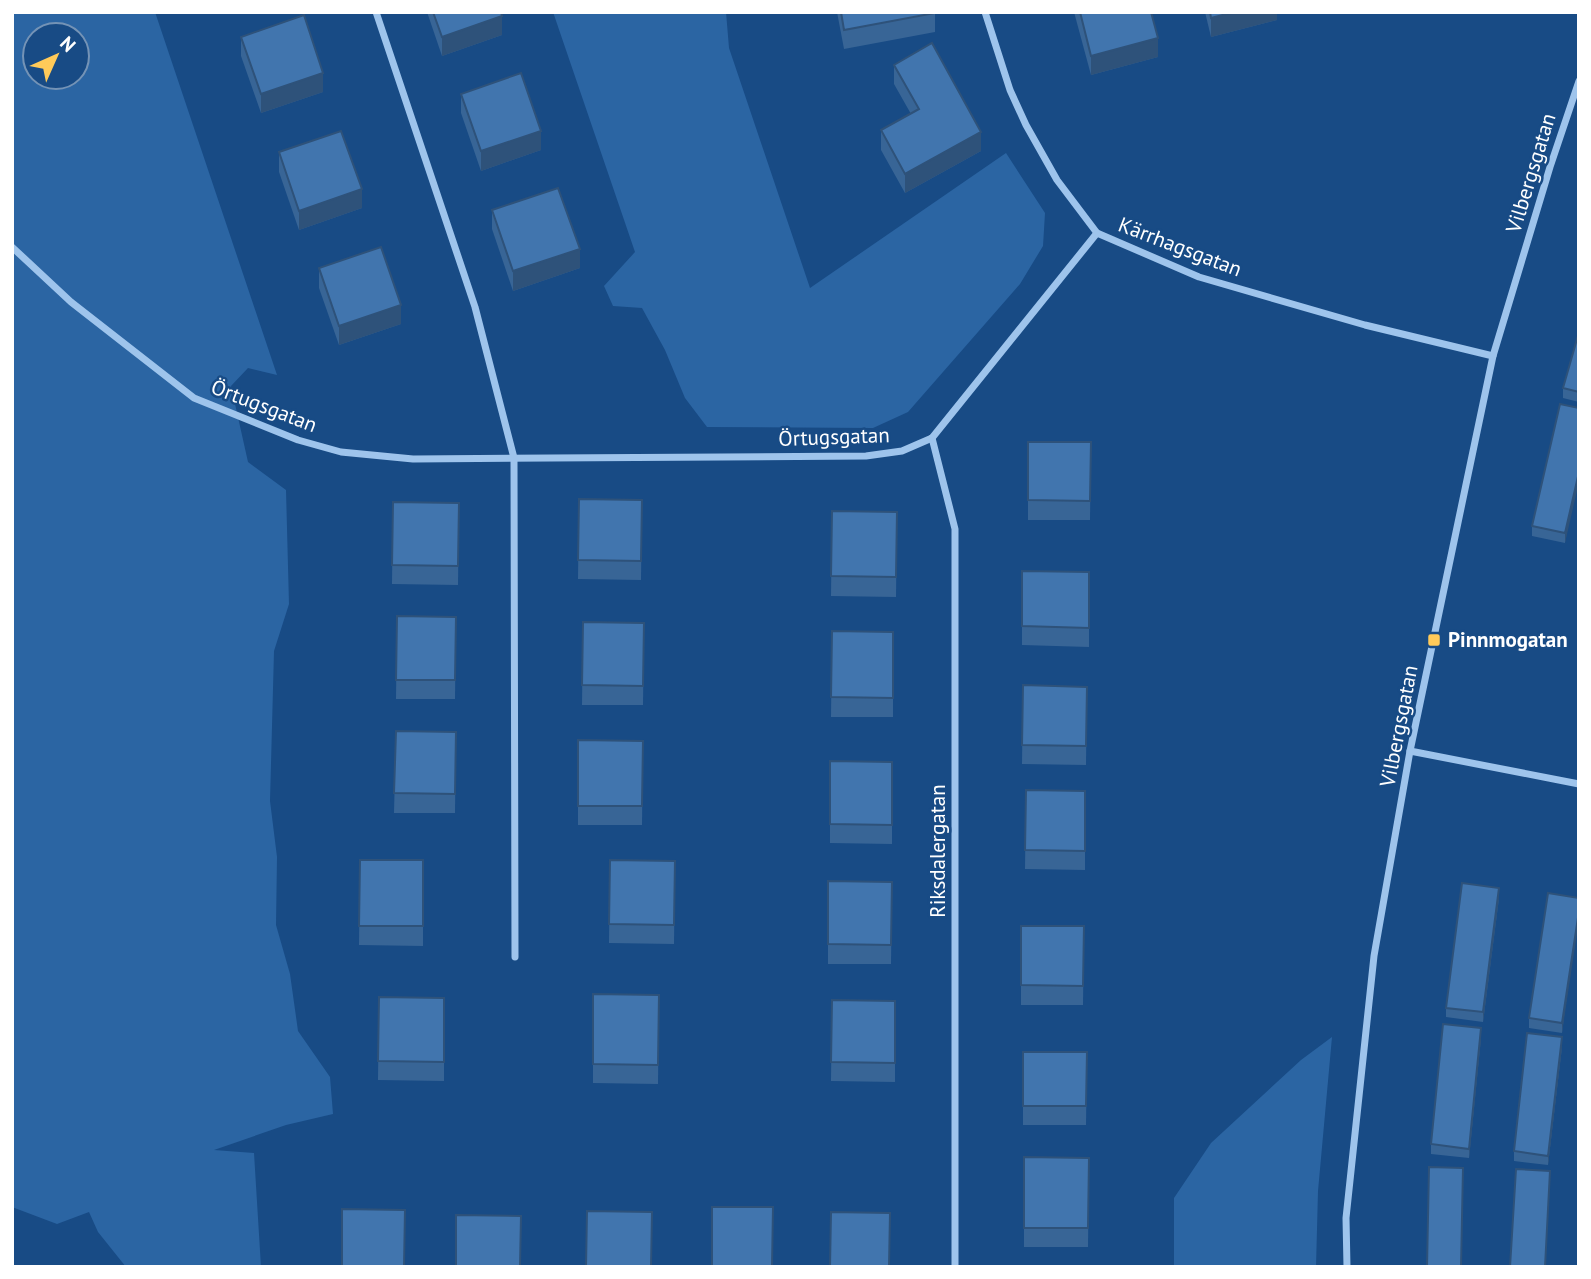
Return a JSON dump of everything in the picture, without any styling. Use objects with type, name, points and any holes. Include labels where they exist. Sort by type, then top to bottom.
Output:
[{"type":"street","points":[[376,12],[475,307],[514,458],[515,957]]},
{"type":"street","name":"Kärrhagsgatan","points":[[985,12],[1002,68],[1026,125],[1057,180],[1097,233],[1199,277],[1365,324],[1493,356]]},
{"type":"street","name":"Vilbergsgatan","points":[[1347,1267],[1346,1218],[1374,956],[1410,751],[1493,356],[1579,81]]},
{"type":"street","name":"Örtugsgatan","points":[[12,247],[71,302],[194,398],[298,440],[341,452],[413,459],[866,456],[902,451],[932,438],[1097,233]]},
{"type":"street","name":"Riksdalergatan","points":[[932,438],[955,529],[955,1267]]},
{"type":"street","points":[[1410,751],[1579,784]]},
{"type":"shaded area","points":[[12,12],[155,12],[277,375],[248,368],[231,386],[248,462],[286,490],[289,604],[274,651],[270,801],[277,857],[276,925],[290,974],[298,1031],[330,1077],[333,1114],[286,1125],[214,1150],[254,1153],[261,1267],[126,1267],[98,1232],[89,1212],[57,1224],[12,1207]]},
{"type":"shaded area","points":[[553,12],[726,12],[729,48],[810,288],[1006,153],[1045,213],[1043,246],[1020,284],[908,412],[873,428],[707,427],[685,398],[665,350],[642,308],[613,306],[604,286],[635,252]]},
{"type":"shaded area","points":[[1332,1037],[1318,1191],[1316,1267],[1174,1267],[1174,1198],[1211,1143],[1301,1060]]},
{"type":"building","points":[[433,12],[501,12],[502,16],[442,37]]},
{"type":"building","points":[[841,12],[935,12],[935,13],[844,30]]},
{"type":"building","points":[[1080,12],[1151,12],[1158,38],[1091,56]]},
{"type":"building","points":[[1210,12],[1234,12],[1211,18]]},
{"type":"building","points":[[304,15],[323,73],[261,94],[241,37]]},
{"type":"building","points":[[932,43],[981,132],[905,174],[881,130],[919,109],[894,65]]},
{"type":"building","points":[[521,73],[541,131],[481,151],[461,94]]},
{"type":"building","points":[[341,131],[362,189],[299,211],[279,152]]},
{"type":"building","points":[[558,188],[580,249],[513,271],[492,210]]},
{"type":"building","points":[[381,247],[401,305],[339,326],[319,268]]},
{"type":"building","points":[[1579,332],[1579,392],[1563,388]]},
{"type":"building","points":[[1560,404],[1579,408],[1579,472],[1565,533],[1532,526]]},
{"type":"building","points":[[1028,442],[1091,442],[1090,501],[1028,500]]},
{"type":"building","points":[[579,499],[642,500],[641,561],[578,560]]},
{"type":"building","points":[[393,502],[459,503],[458,566],[392,565]]},
{"type":"building","points":[[832,511],[897,512],[896,577],[831,576]]},
{"type":"building","points":[[1022,571],[1089,572],[1089,628],[1022,626]]},
{"type":"building","points":[[397,616],[456,617],[455,680],[396,680]]},
{"type":"building","points":[[583,622],[644,623],[643,686],[582,685]]},
{"type":"building","points":[[832,631],[893,632],[893,698],[831,697]]},
{"type":"building","points":[[1023,685],[1087,687],[1086,746],[1022,745]]},
{"type":"building","points":[[396,731],[456,732],[455,794],[394,793]]},
{"type":"building","points":[[578,740],[643,741],[642,806],[578,806]]},
{"type":"building","points":[[830,761],[892,762],[892,825],[830,824]]},
{"type":"building","points":[[1026,790],[1085,791],[1085,851],[1025,850]]},
{"type":"building","points":[[360,860],[423,860],[423,926],[359,926]]},
{"type":"building","points":[[610,860],[675,861],[674,925],[609,924]]},
{"type":"building","points":[[828,881],[892,882],[891,945],[828,944]]},
{"type":"building","points":[[1462,883],[1499,888],[1483,1012],[1446,1008]]},
{"type":"building","points":[[1548,893],[1579,898],[1562,1023],[1529,1018]]},
{"type":"building","points":[[1021,926],[1084,926],[1083,986],[1021,985]]},
{"type":"building","points":[[593,994],[659,995],[658,1065],[593,1064]]},
{"type":"building","points":[[379,997],[444,998],[444,1062],[378,1061]]},
{"type":"building","points":[[832,1000],[895,1001],[895,1063],[831,1062]]},
{"type":"building","points":[[1443,1024],[1481,1028],[1469,1149],[1431,1144]]},
{"type":"building","points":[[1527,1033],[1562,1037],[1548,1156],[1514,1151]]},
{"type":"building","points":[[1023,1052],[1087,1052],[1086,1106],[1023,1106]]},
{"type":"building","points":[[1024,1157],[1089,1158],[1088,1228],[1024,1228]]},
{"type":"building","points":[[1429,1167],[1463,1168],[1461,1267],[1427,1267]]},
{"type":"building","points":[[1516,1169],[1550,1171],[1545,1267],[1510,1267]]},
{"type":"building","points":[[712,1207],[773,1207],[772,1267],[712,1267]]},
{"type":"building","points":[[342,1209],[405,1210],[404,1267],[342,1267]]},
{"type":"building","points":[[587,1211],[652,1212],[651,1267],[586,1267]]},
{"type":"building","points":[[831,1212],[890,1213],[889,1267],[830,1267]]},
{"type":"building","points":[[456,1215],[521,1216],[520,1267],[456,1267]]},
{"type":"place","name":"Pinnmogatan","points":[[1434,640]]}]
